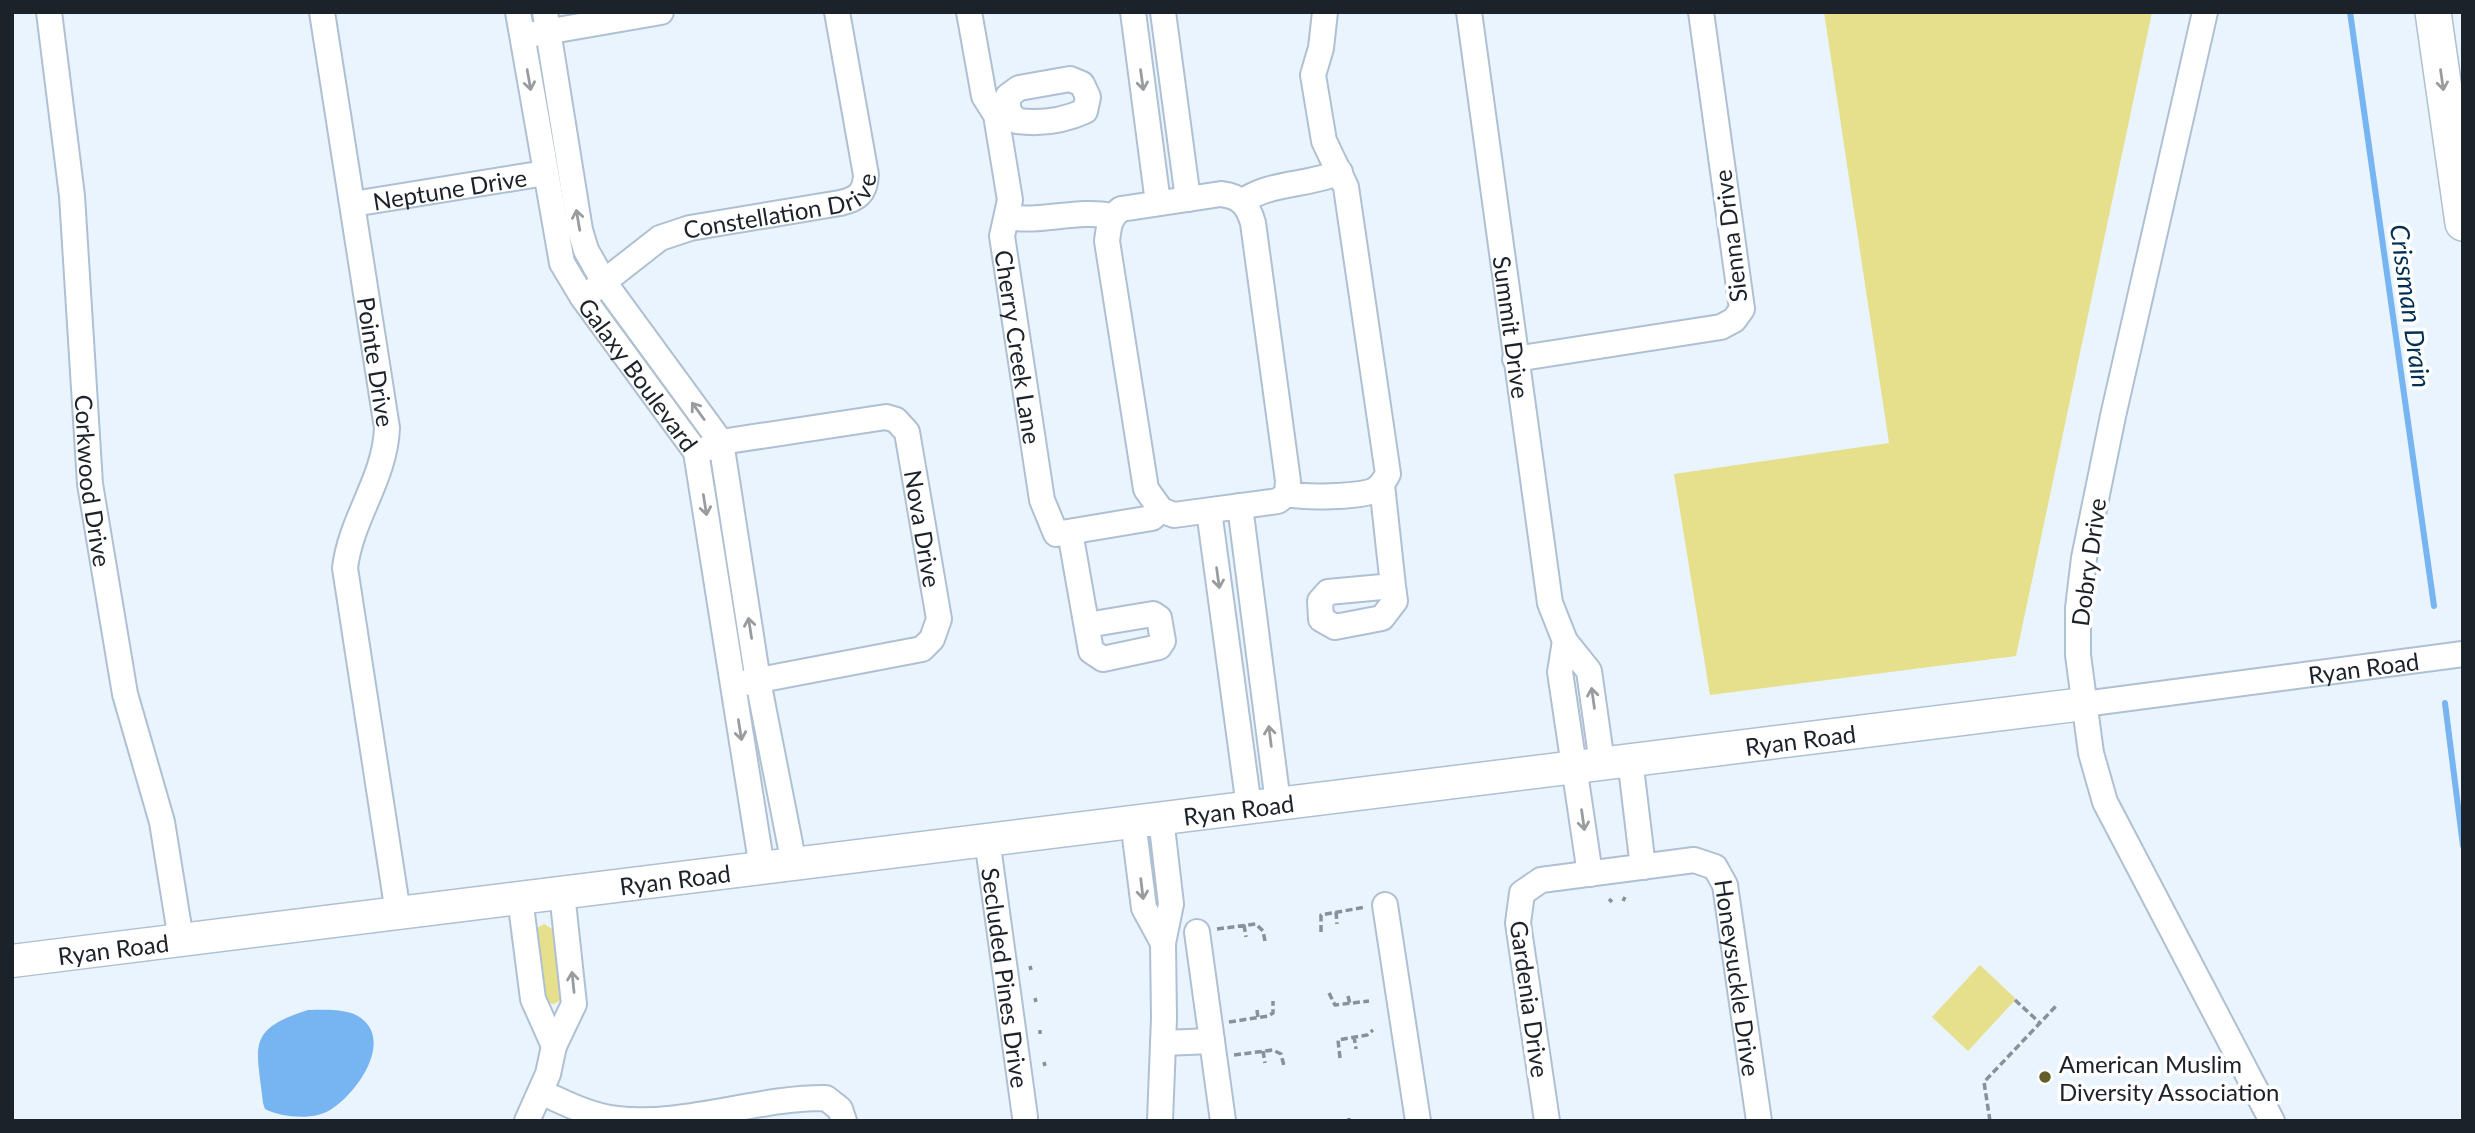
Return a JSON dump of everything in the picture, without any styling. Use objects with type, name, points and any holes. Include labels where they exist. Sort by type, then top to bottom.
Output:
[{"type":"highway","points":[[2433,12],[2463,223]]},
{"type":"main road","name":"Ryan Road","points":[[12,961],[2084,704]]},
{"type":"street","name":"Corkwood Drive","points":[[49,12],[72,196],[90,484],[125,694],[162,822],[181,940]]},
{"type":"street","name":"Pointe Drive","points":[[321,12],[387,428],[379,473],[352,530],[345,582],[398,913]]},
{"type":"street","points":[[519,24],[661,12]]},
{"type":"street","name":"Constellation Drive","points":[[583,298],[660,238],[690,228],[855,200],[862,194],[866,174],[837,12]]},
{"type":"street","name":"Cherry Creek Lane","points":[[969,12],[984,96],[1002,113],[1010,200],[1002,236],[1042,500],[1056,534],[1070,532]]},
{"type":"street","points":[[1133,12],[1158,203]]},
{"type":"street","points":[[1163,12],[1188,199]]},
{"type":"street","points":[[1287,494],[1301,497],[1371,491],[1382,485],[1388,474],[1346,187],[1324,141],[1313,75],[1321,48],[1325,12]]},
{"type":"street","name":"Summit Drive","points":[[1469,12],[1550,603],[1565,641],[1560,672],[1602,763]]},
{"type":"street","name":"Sienna Drive","points":[[1515,359],[1721,327],[1734,320],[1742,309],[1701,12]]},
{"type":"street","name":"Dobry Drive","points":[[2205,12],[2116,402],[2084,558],[2077,631],[2084,704],[2098,780],[2114,823],[2272,1121]]},
{"type":"street","name":"Galaxy Boulevard","points":[[546,22],[580,230],[586,250],[604,282],[721,442],[758,681],[794,864]]},
{"type":"street","name":"Galaxy Boulevard","points":[[519,24],[562,263],[583,298],[696,452],[762,868]]},
{"type":"street","points":[[1242,202],[1266,190],[1306,184],[1340,172]]},
{"type":"street","name":"Neptune Drive","points":[[353,204],[545,173]]},
{"type":"street","points":[[1221,194],[1231,195],[1248,207],[1253,223],[1289,481],[1287,494],[1278,501],[1174,515],[1161,510],[1146,489],[1107,241],[1112,216],[1121,209],[1158,203],[1221,194]]},
{"type":"street","points":[[1007,216],[1042,219],[1097,213],[1112,216]]},
{"type":"street","name":"Nova Drive","points":[[696,452],[721,442],[886,418],[896,419],[906,432],[939,619],[932,639],[922,649],[732,684]]},
{"type":"street","points":[[1382,485],[1393,586]]},
{"type":"street","points":[[1240,506],[1263,805]]},
{"type":"street","points":[[1087,625],[1070,532],[1152,518],[1161,510]]},
{"type":"street","points":[[1209,511],[1263,805]]},
{"type":"street","name":"Ryan Road","points":[[2084,704],[2463,654]]},
{"type":"street","points":[[1602,763],[1643,867]]},
{"type":"street","points":[[1590,874],[1602,763]]},
{"type":"street","points":[[1147,820],[1144,908],[1163,943],[1160,1121]]},
{"type":"street","name":"Secluded Pines Drive","points":[[987,839],[1025,1117]]},
{"type":"street","name":"Honeysuckle Drive","points":[[1616,870],[1705,861],[1721,874],[1759,1121]]},
{"type":"street","name":"Gardenia Drive","points":[[1547,1121],[1518,923],[1518,901],[1527,887],[1541,880],[1616,870]]},
{"type":"street","points":[[527,1121],[541,1092],[554,1045],[574,1004],[575,991],[562,893]]},
{"type":"street","points":[[520,898],[533,999],[554,1045]]},
{"type":"street","points":[[1376,906],[1418,1121]]},
{"type":"street","points":[[1201,932],[1218,1040],[1223,1121]]},
{"type":"street","points":[[1163,1043],[1218,1040]]},
{"type":"street","points":[[541,1092],[599,1116],[627,1120],[817,1098],[839,1111]]},
{"type":"path","points":[[1321,932],[1320,916],[1376,906]]},
{"type":"path","points":[[1336,912],[1337,924]]},
{"type":"path","points":[[1244,925],[1246,937]]},
{"type":"path","points":[[1201,932],[1260,925],[1265,941]]},
{"type":"path","points":[[1329,993],[1335,1005],[1370,1001]]},
{"type":"path","points":[[1349,996],[1350,1004]]},
{"type":"path","points":[[2015,1000],[2039,1023]]},
{"type":"path","points":[[1218,1040],[1258,1018],[1273,1013],[1273,1001]]},
{"type":"path","points":[[1990,1121],[1984,1082],[2057,1005]]},
{"type":"path","points":[[1257,1010],[1258,1018]]},
{"type":"path","points":[[1339,1058],[1338,1040],[1367,1035],[1373,1030]]},
{"type":"path","points":[[1354,1036],[1356,1049]]},
{"type":"path","points":[[1218,1040],[1278,1052],[1284,1066]]},
{"type":"path","points":[[1263,1051],[1265,1063]]},
{"type":"shaded area","points":[[1824,12],[2152,12],[2016,656],[1710,695],[1674,474],[1889,443]]},
{"type":"shaded area","points":[[544,924],[557,932],[564,992],[561,1000],[554,1004],[546,1002],[533,935],[537,928]]},
{"type":"shaded area","points":[[1980,965],[2016,999],[1968,1051],[1932,1017]]},
{"type":"water","points":[[308,1010],[342,1011],[361,1018],[370,1028],[374,1040],[373,1053],[361,1079],[333,1108],[318,1115],[299,1117],[272,1112],[265,1109],[263,1103],[258,1054],[260,1043],[264,1033],[274,1025]]},
{"type":"waterway","name":"Crissman Drain","points":[[2350,12],[2434,606]]},
{"type":"waterway","name":"Crissman Drain","points":[[2445,703],[2463,846]]},
{"type":"place","name":"American Muslim Diversity Association","points":[[2045,1077]]}]
